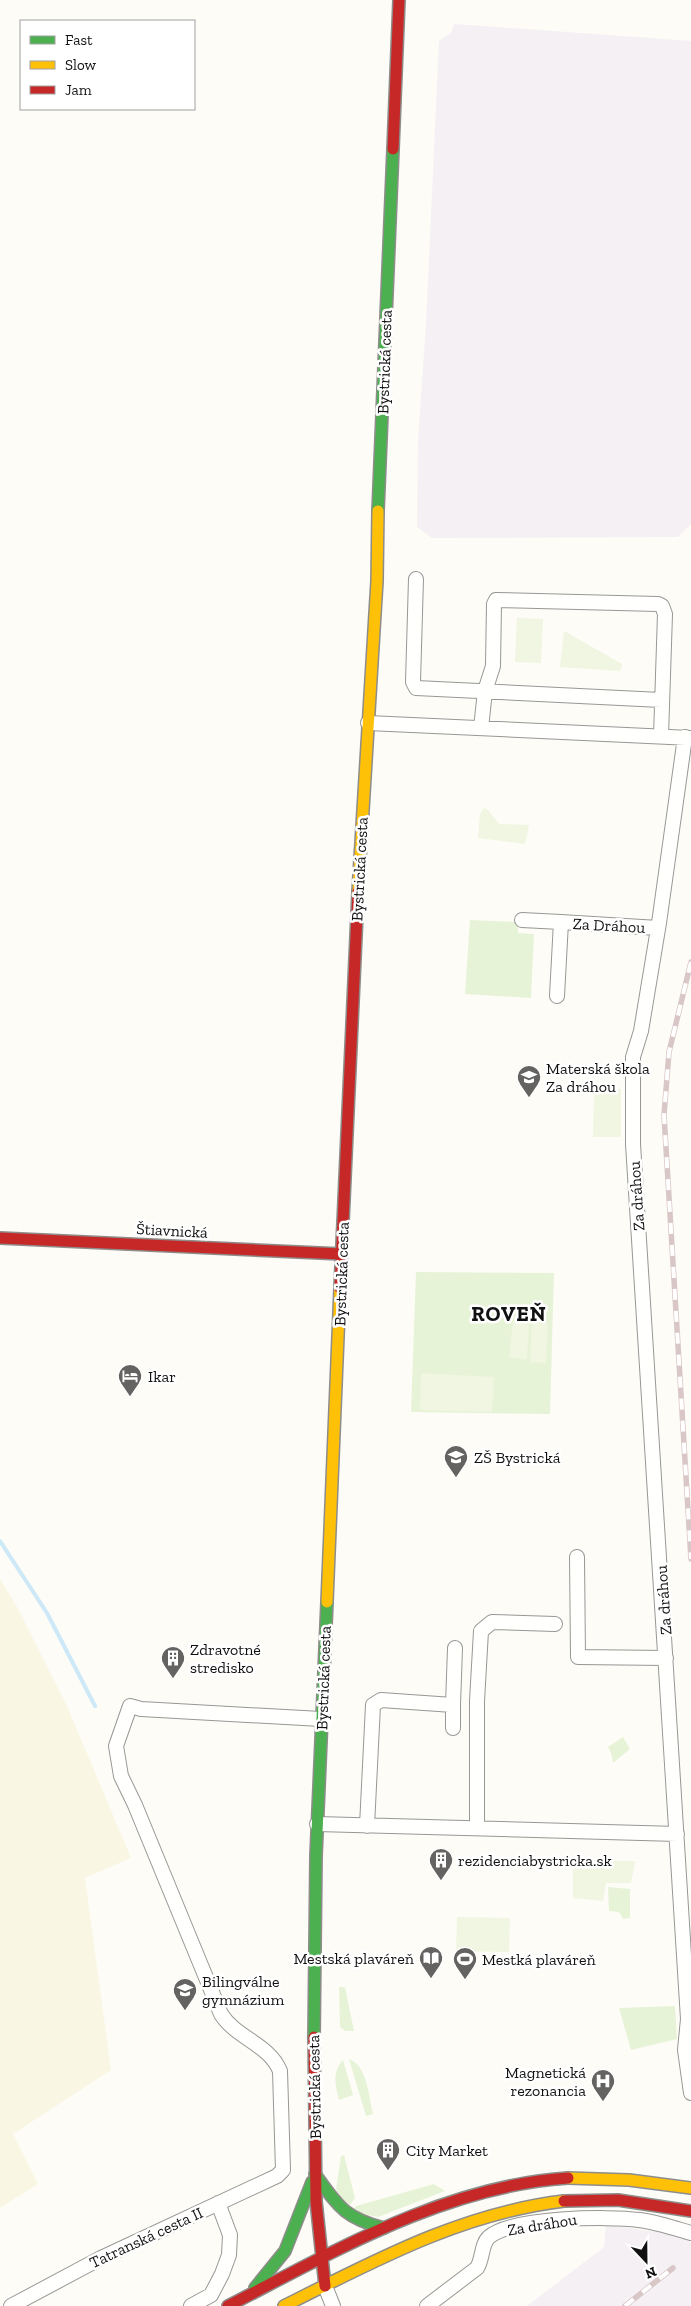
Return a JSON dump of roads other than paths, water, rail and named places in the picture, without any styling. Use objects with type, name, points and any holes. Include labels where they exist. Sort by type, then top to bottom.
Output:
[{"type":"main road","name":"Bystrická cesta","points":[[325,2286],[320,2260],[315,2174],[312,1984],[317,1824],[349,1072],[377,581],[378,503],[398,0]]},
{"type":"main road","name":"Štiavnická","points":[[0,1238],[342,1254]]},
{"type":"main road","points":[[315,2174],[345,2214],[355,2220],[384,2228]]},
{"type":"main road","points":[[247,2296],[268,2275],[285,2251],[315,2174]]},
{"type":"main road","points":[[228,2306],[384,2228],[447,2202],[546,2180],[566,2178],[634,2179],[691,2188]]},
{"type":"main road","points":[[284,2306],[445,2229],[487,2214],[525,2206],[598,2199],[652,2204],[691,2211]]},
{"type":"street","points":[[416,580],[413,682],[416,688],[661,700]]},
{"type":"street","points":[[481,728],[485,691],[491,677],[494,604],[496,600],[658,604],[662,606],[665,614],[661,736]]},
{"type":"street","points":[[368,723],[688,738]]},
{"type":"street","name":"Za dráhou","points":[[688,738],[641,1031],[632,1057],[631,1078],[633,1144],[677,1834],[691,2093]]},
{"type":"street","name":"Za Dráhou","points":[[522,920],[658,928]]},
{"type":"street","name":"Za Dráhou","points":[[557,996],[561,922]]},
{"type":"street","name":"Za dráhou","points":[[577,1557],[578,1657],[666,1658]]},
{"type":"street","points":[[477,1828],[478,1701],[481,1631],[492,1622],[553,1624]]},
{"type":"street","points":[[453,1728],[455,1648]]},
{"type":"street","points":[[368,1826],[373,1705],[381,1700],[453,1705]]},
{"type":"street","name":"Tatranská cesta II","points":[[11,2306],[101,2258],[277,2176],[282,2170],[284,2164],[280,2071],[276,2061],[270,2055],[232,2028],[221,2014],[135,1805],[120,1776],[116,1746],[130,1706],[141,1710],[321,1719]]},
{"type":"street","points":[[317,1824],[677,1834]]},
{"type":"street","points":[[191,2306],[211,2295],[229,2255],[230,2235],[218,2203]]},
{"type":"street","name":"Za dráhou","points":[[428,2306],[476,2268],[481,2262],[488,2238],[497,2231],[578,2217],[639,2220],[691,2233]]},
{"type":"street","points":[[325,2286],[333,2306]]},
{"type":"waterway","points":[[0,1541],[47,1613],[95,1706]]},
{"type":"railway","points":[[691,962],[669,1052],[664,1115],[691,1559]]},
{"type":"railway","points":[[625,2306],[673,2268]]},
{"type":"place","name":"Materská škola Za dráhou","points":[[529,1098]]},
{"type":"place","name":"Ikar","points":[[130,1397]]},
{"type":"place","name":"ZŠ Bystrická","points":[[456,1478]]},
{"type":"place","name":"Zdravotné stredisko","points":[[173,1679]]},
{"type":"place","name":"rezidenciabystricka.sk","points":[[441,1881]]},
{"type":"place","name":"Mestská plaváreň","points":[[431,1979]]},
{"type":"place","name":"Mestká plaváreň","points":[[465,1980]]},
{"type":"place","name":"Bilingválne gymnázium","points":[[185,2011]]},
{"type":"place","name":"Magnetická rezonancia","points":[[603,2102]]},
{"type":"place","name":"City Market","points":[[388,2171]]},
{"type":"district","name":"ROVEŇ","points":[[509,1314]]}]
